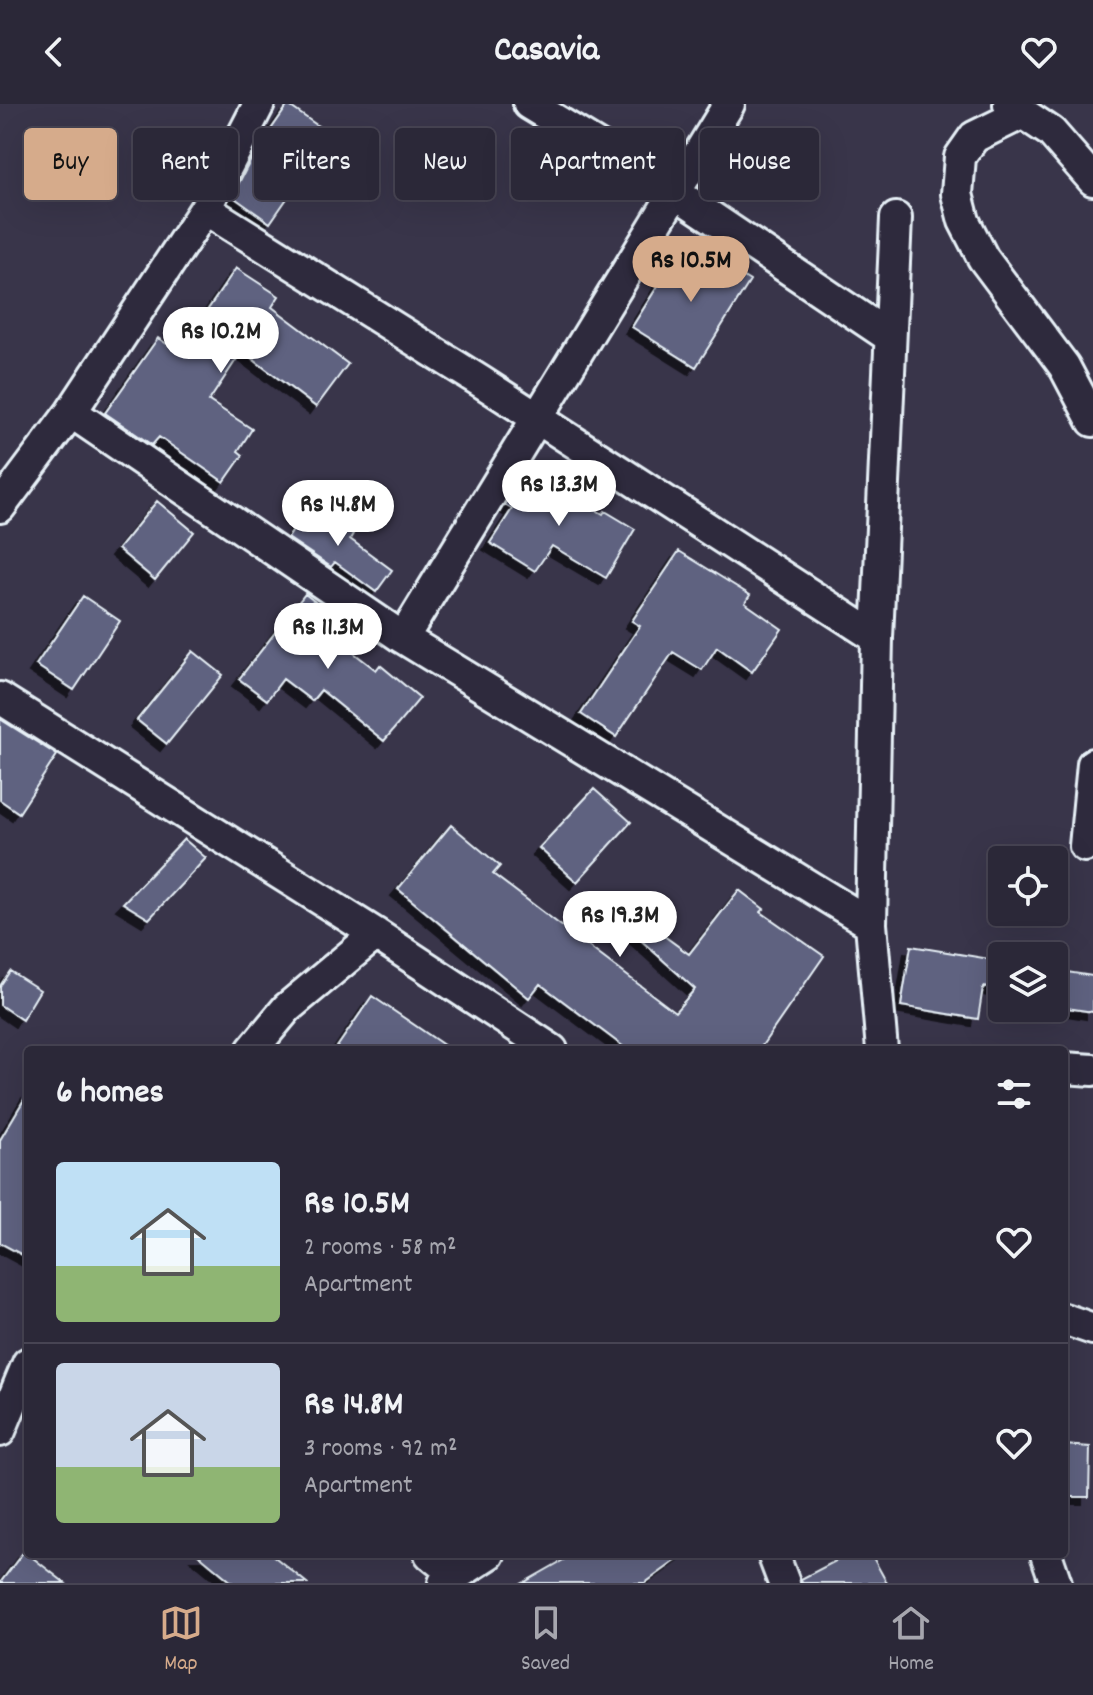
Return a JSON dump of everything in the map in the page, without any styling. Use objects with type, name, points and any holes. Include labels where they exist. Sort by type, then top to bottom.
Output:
[{"type":"street","points":[[0,507],[71,412],[205,209],[259,104]]},
{"type":"street","points":[[529,104],[569,128]]},
{"type":"street","points":[[684,176],[729,104]]},
{"type":"street","points":[[1093,180],[1051,132],[1015,109],[974,137],[960,157],[957,194],[964,221],[983,258],[1064,366],[1093,421]]},
{"type":"street","points":[[684,199],[890,337]]},
{"type":"street","points":[[403,638],[669,200]]},
{"type":"street","points":[[205,209],[536,417],[877,638]]},
{"type":"street","points":[[882,1046],[871,924],[877,638],[896,218]]},
{"type":"street","points":[[71,412],[403,638],[871,924]]},
{"type":"street","points":[[0,698],[376,934],[546,1046]]},
{"type":"street","points":[[1085,846],[1093,764]]},
{"type":"street","points":[[255,1046],[287,1008],[376,934]]},
{"type":"street","points":[[1068,1068],[1093,1070]]},
{"type":"street","points":[[1068,1320],[1093,1329]]},
{"type":"street","points":[[0,1431],[24,1373]]},
{"type":"street","points":[[433,1558],[450,1579],[483,1558]]},
{"type":"street","points":[[775,1558],[784,1583]]},
{"type":"street","points":[[1047,1558],[1056,1583]]},
{"type":"building","points":[[288,105],[321,128],[272,128]]},
{"type":"building","points":[[254,154],[254,200],[286,200],[270,223],[238,200],[238,185]]},
{"type":"building","points":[[686,241],[750,281],[696,367],[632,327]]},
{"type":"building","points":[[236,268],[279,296],[272,307],[348,364],[316,407],[242,351],[209,401],[252,429],[238,451],[243,455],[224,482],[159,437],[152,445],[105,413],[158,338],[179,352]]},
{"type":"building","points":[[527,470],[635,529],[606,578],[552,546],[535,571],[490,543],[512,509],[505,505]]},
{"type":"building","points":[[157,501],[194,532],[155,580],[118,549]]},
{"type":"building","points":[[310,505],[353,534],[350,539],[392,570],[376,592],[335,562],[331,567],[288,538]]},
{"type":"building","points":[[679,551],[750,595],[745,603],[782,629],[752,672],[717,647],[702,670],[673,652],[616,737],[581,714],[640,626],[632,621]]},
{"type":"building","points":[[305,594],[333,616],[323,629],[376,670],[380,665],[420,698],[384,741],[321,690],[312,701],[283,679],[267,700],[239,679]]},
{"type":"building","points":[[83,596],[120,621],[74,690],[36,665]]},
{"type":"building","points":[[193,651],[223,675],[167,744],[137,720]]},
{"type":"building","points":[[0,719],[57,755],[19,813],[0,800]]},
{"type":"building","points":[[594,789],[631,822],[577,882],[539,848]]},
{"type":"building","points":[[451,825],[500,866],[493,874],[675,1012],[695,989],[634,934],[645,922],[689,954],[739,890],[764,909],[761,912],[824,956],[762,1046],[623,1046],[540,984],[529,998],[398,889]]},
{"type":"building","points":[[184,839],[206,858],[149,919],[123,903]]},
{"type":"building","points":[[911,946],[988,959],[988,988],[983,987],[978,1019],[901,1006]]},
{"type":"building","points":[[10,971],[40,990],[22,1020],[0,1005],[0,986]]},
{"type":"building","points":[[1068,972],[1093,976],[1093,1012],[1068,1008]]},
{"type":"building","points":[[372,996],[445,1046],[338,1046]]},
{"type":"building","points":[[24,1100],[24,1256],[0,1243],[0,1140]]},
{"type":"building","points":[[1068,1445],[1090,1447],[1089,1497],[1068,1497]]},
{"type":"building","points":[[24,1551],[24,1558],[33,1558],[65,1583],[0,1583]]},
{"type":"building","points":[[203,1558],[276,1558],[307,1583],[233,1583]]},
{"type":"building","points":[[567,1558],[679,1558],[645,1583],[523,1583]]},
{"type":"building","points":[[841,1558],[873,1558],[887,1583],[802,1583],[801,1579]]}]
